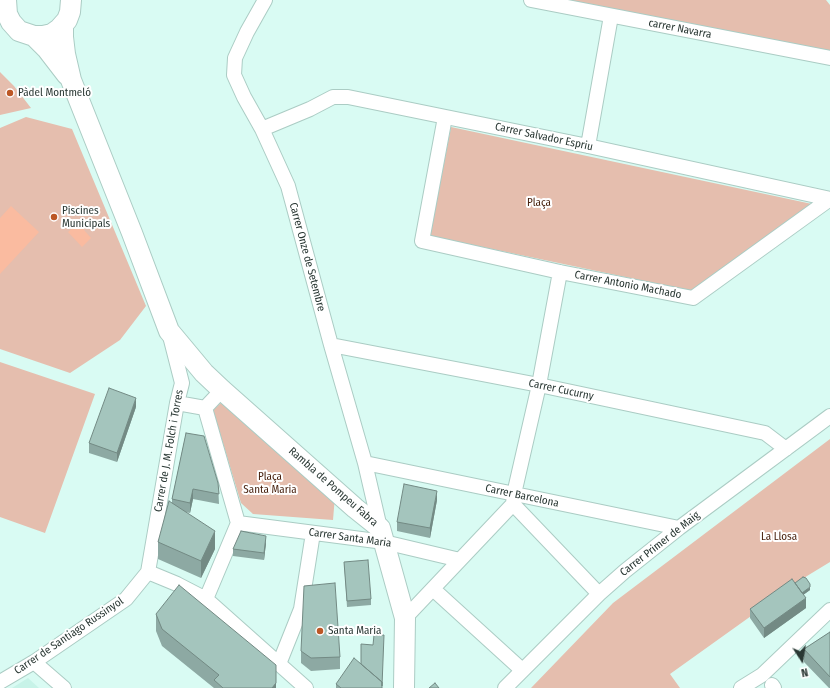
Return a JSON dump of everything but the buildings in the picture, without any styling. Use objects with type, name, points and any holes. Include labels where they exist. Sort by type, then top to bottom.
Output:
[{"type":"street","points":[[4,10],[11,22],[19,31],[28,35],[42,36],[52,34],[63,25],[70,12],[70,0]]},
{"type":"street","name":"Carrer Onze de Setembre","points":[[265,0],[246,32],[235,58],[234,75],[244,97],[262,129],[288,186],[365,463],[382,535]]},
{"type":"street","name":"carrer Navarra","points":[[531,0],[830,58]]},
{"type":"street","points":[[588,146],[611,16]]},
{"type":"street","points":[[63,25],[65,54],[71,80]]},
{"type":"street","points":[[34,36],[47,49],[71,80]]},
{"type":"street","name":"Rambla de Pompeu Fabra","points":[[71,80],[169,331],[204,373],[355,508],[382,535]]},
{"type":"street","name":"Carrer Salvador Espriu","points":[[262,129],[310,109],[334,97],[348,97],[588,146],[830,199]]},
{"type":"street","name":"Carrer Antonio Machado","points":[[445,117],[422,241],[560,272],[693,298],[830,199]]},
{"type":"street","points":[[405,618],[460,560],[513,499],[539,385],[560,272]]},
{"type":"street","name":"Carrer de J. M. Folch i Torres","points":[[148,572],[177,403],[182,383],[169,331]]},
{"type":"street","name":"Carrer Cucurny","points":[[331,345],[539,385],[765,433],[786,449]]},
{"type":"street","points":[[182,383],[193,374],[204,373]]},
{"type":"street","points":[[205,408],[222,390]]},
{"type":"street","points":[[177,403],[205,408]]},
{"type":"street","points":[[205,408],[238,523],[206,599]]},
{"type":"street","name":"Carrer Primer de Maig","points":[[505,688],[599,594],[625,571],[679,528],[830,416]]},
{"type":"street","name":"Carrer Barcelona","points":[[365,463],[513,499],[679,528]]},
{"type":"street","points":[[513,499],[599,594]]},
{"type":"street","name":"Carrer Santa Maria","points":[[238,523],[313,533],[382,535],[460,560]]},
{"type":"street","points":[[279,664],[301,609],[313,533]]},
{"type":"street","points":[[382,535],[405,618],[404,688]]},
{"type":"street","points":[[148,572],[177,584],[206,599],[306,688]]},
{"type":"street","name":"Carrer de Santiago Russinyol","points":[[0,682],[34,662],[126,599],[148,572]]},
{"type":"street","points":[[433,589],[522,670]]},
{"type":"street","points":[[741,688],[762,674],[830,610]]},
{"type":"street","points":[[34,662],[64,688]]},
{"type":"shaded area","points":[[11,206],[39,232],[0,274],[0,218]]},
{"type":"shaded area","points":[[78,223],[91,238],[82,247],[68,232]]},
{"type":"shaded area","points":[[28,678],[39,688],[12,688]]},
{"type":"green space","points":[[569,0],[826,0],[830,5],[830,51]]},
{"type":"green space","name":"Pàdel Montmeló","points":[[0,72],[14,86],[31,108],[0,115]]},
{"type":"green space","name":"Piscines Municipals","points":[[26,117],[72,129],[146,306],[120,340],[70,373],[0,349],[0,128]]},
{"type":"green space","name":"Plaça","points":[[451,127],[812,204],[692,291],[430,236]]},
{"type":"green space","points":[[0,362],[95,394],[45,533],[0,517]]},
{"type":"green space","name":"Plaça Santa Maria","points":[[223,401],[335,496],[333,520],[253,514],[241,503],[213,410]]},
{"type":"green space","name":"La Llosa","points":[[830,439],[830,562],[807,576],[670,674],[680,688],[531,688],[613,603]]},
{"type":"place","name":"Pàdel Montmeló","points":[[10,93]]},
{"type":"place","name":"Piscines Municipals","points":[[54,217]]},
{"type":"place","name":"Santa Maria","points":[[320,631]]}]
